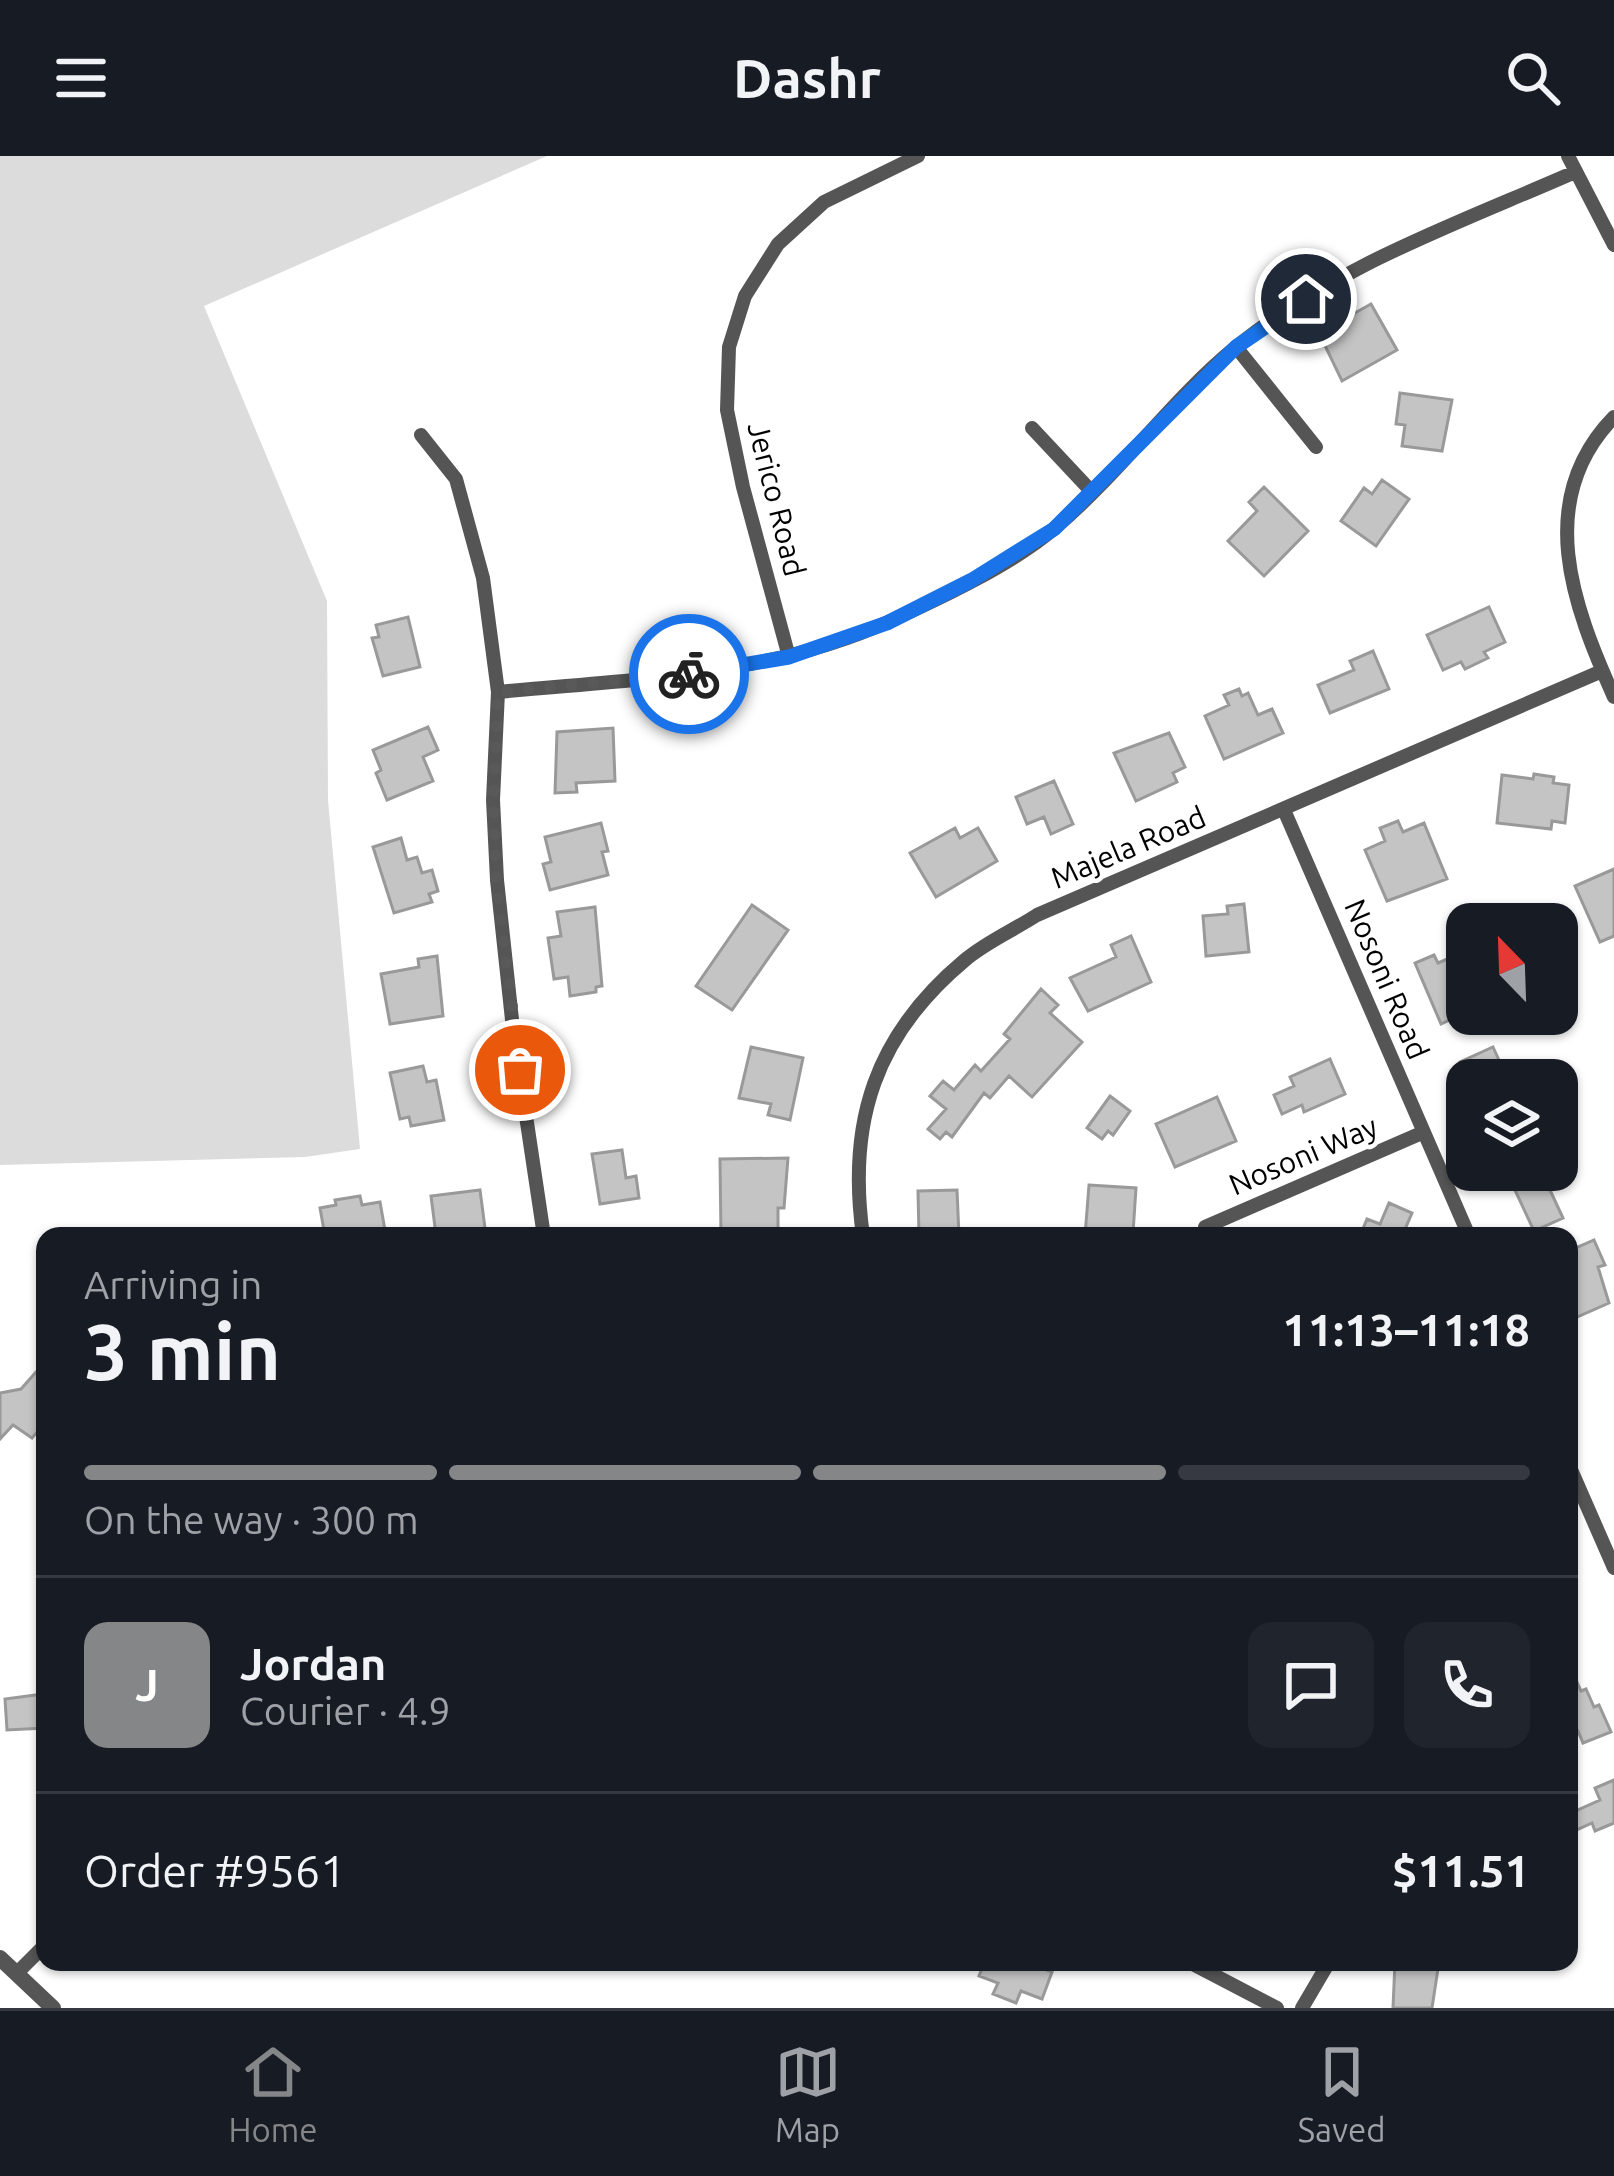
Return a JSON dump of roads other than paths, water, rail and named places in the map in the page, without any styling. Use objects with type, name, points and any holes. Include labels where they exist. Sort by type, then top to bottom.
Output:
[{"type":"street","name":"Jerico Road","points":[[789,657],[742,487],[728,410],[729,347],[745,296],[778,244],[824,202],[890,162],[918,156]]},
{"type":"street","points":[[1568,156],[1614,245]]},
{"type":"street","points":[[498,692],[706,673],[789,657],[887,623],[972,580],[1054,529],[1236,347],[1342,275],[1575,172]]},
{"type":"street","points":[[1236,347],[1316,447]]},
{"type":"street","points":[[1614,417],[1578,470],[1566,524],[1571,589],[1614,697]]},
{"type":"street","points":[[1032,428],[1092,492]]},
{"type":"street","points":[[421,435],[456,479],[483,578],[498,692],[493,800],[496,880],[543,1227]]},
{"type":"street","name":"Majela Road","points":[[863,1227],[859,1135],[874,1076],[909,1019],[966,958],[1037,916],[1602,671]]},
{"type":"street","name":"Nosoni Road","points":[[1284,810],[1465,1227]]},
{"type":"street","name":"Nosoni Way","points":[[1204,1227],[1424,1132]]},
{"type":"street","points":[[1578,1486],[1614,1568]]},
{"type":"street","points":[[18,1972],[36,1954]]},
{"type":"street","points":[[0,1958],[52,2008]]},
{"type":"street","points":[[1206,1971],[1276,2008]]},
{"type":"street","points":[[1302,2008],[1324,1971]]}]
